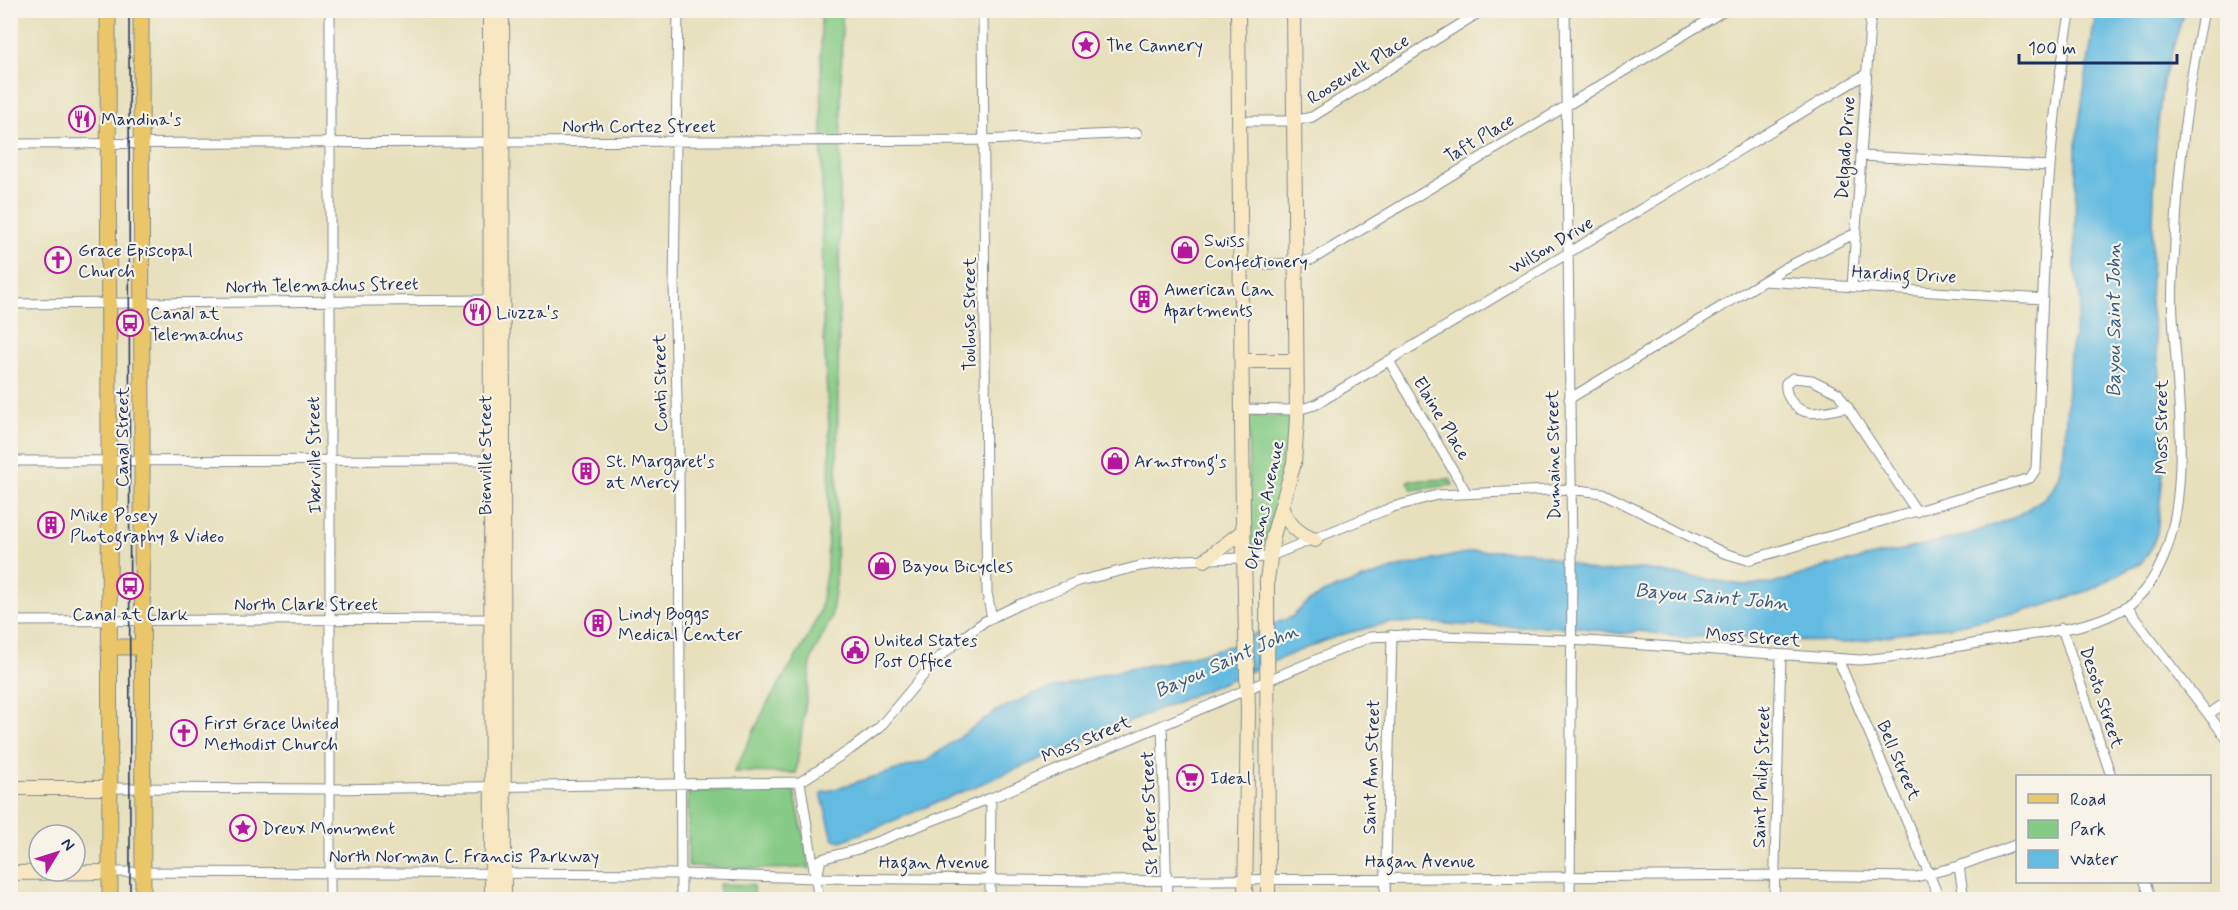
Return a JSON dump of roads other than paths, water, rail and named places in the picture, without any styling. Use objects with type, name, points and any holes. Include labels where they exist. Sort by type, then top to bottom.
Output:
[{"type":"main road","name":"Canal Street","points":[[108,10],[110,900]]},
{"type":"main road","name":"Canal Street","points":[[141,10],[143,900]]},
{"type":"main road","points":[[109,648],[143,647]]},
{"type":"street","name":"Iberville Street","points":[[330,10],[330,900]]},
{"type":"street","name":"Bienville Street","points":[[490,10],[496,143],[497,300],[498,873],[492,900]]},
{"type":"street","name":"Bienville Street","points":[[496,143],[502,10]]},
{"type":"street","name":"Conti Street","points":[[678,10],[678,142],[674,286],[682,785],[681,900]]},
{"type":"street","name":"Toulouse Street","points":[[983,10],[986,534],[987,593],[992,618]]},
{"type":"street","name":"Orleans Avenue","points":[[1238,10],[1243,559],[1248,676],[1245,900]]},
{"type":"street","name":"Orleans Avenue","points":[[1268,900],[1268,557],[1294,463],[1297,410],[1293,10]]},
{"type":"street","name":"Roosevelt Place","points":[[1239,121],[1293,121],[1312,117],[1483,10]]},
{"type":"street","name":"Dumaine Street","points":[[1566,10],[1572,557],[1570,900]]},
{"type":"street","name":"Taft Place","points":[[1241,265],[1295,263],[1313,258],[1725,10]]},
{"type":"street","name":"Delgado Drive","points":[[1852,287],[1871,10]]},
{"type":"street","points":[[10,788],[330,789],[800,782],[879,728],[936,660],[974,629],[992,618],[1053,590],[1096,576],[1140,566],[1268,557],[1393,507],[1437,495],[1570,489],[1602,493],[1724,553],[1748,560],[2030,478],[2035,474],[2050,166],[2058,83],[2071,10]]},
{"type":"street","name":"Moss Street","points":[[817,878],[821,859],[858,849],[991,798],[1248,690],[1269,676],[1360,641],[1392,635],[1572,640],[1838,659],[1890,658],[2062,628],[2113,615],[2126,607],[2146,589],[2164,561],[2176,508],[2180,401],[2173,314],[2175,242],[2183,121],[2204,10]]},
{"type":"street","name":"Wilson Drive","points":[[1242,409],[1297,410],[1315,405],[1866,74]]},
{"type":"street","name":"North Cortez Street","points":[[10,144],[984,140],[1137,133]]},
{"type":"street","points":[[1862,156],[2050,166]]},
{"type":"street","name":"Harding Drive","points":[[1569,399],[1814,252],[1856,233]]},
{"type":"street","name":"Harding Drive","points":[[1764,281],[2043,299]]},
{"type":"street","name":"North Telemachus Street","points":[[10,304],[497,300]]},
{"type":"street","points":[[1242,361],[1296,361]]},
{"type":"street","name":"Elaine Place","points":[[1389,361],[1466,492]]},
{"type":"street","points":[[1848,407],[1808,414],[1800,411],[1787,393],[1786,383],[1793,378],[1827,385],[1838,393],[1848,407],[1917,512]]},
{"type":"street","points":[[10,461],[496,460]]},
{"type":"street","points":[[1281,507],[1287,520],[1297,531],[1315,540]]},
{"type":"street","points":[[1205,560],[1243,531]]},
{"type":"street","points":[[2126,607],[2228,740]]},
{"type":"street","name":"North Clark Street","points":[[10,621],[497,619]]},
{"type":"street","name":"Desoto Street","points":[[2062,628],[2110,775]]},
{"type":"street","name":"Saint Ann Street","points":[[1384,900],[1392,635]]},
{"type":"street","name":"Saint Philip Street","points":[[1774,900],[1781,655]]},
{"type":"street","name":"Bell Street","points":[[1838,659],[1940,900]]},
{"type":"street","points":[[2209,714],[2228,701]]},
{"type":"street","name":"St Peter Street","points":[[1162,725],[1167,900]]},
{"type":"street","points":[[800,782],[819,900]]},
{"type":"street","points":[[990,900],[991,798]]},
{"type":"street","name":"Hagan Avenue","points":[[817,878],[1167,880],[1774,875],[1916,877],[1959,866],[2016,845]]},
{"type":"street","points":[[1959,866],[1964,887],[1964,900]]},
{"type":"street","points":[[10,873],[110,872]]},
{"type":"street","name":"North Norman C. Francis Parkway","points":[[110,872],[680,874],[817,878]]},
{"type":"street","name":"Bienville Street","points":[[498,873],[504,900]]},
{"type":"street","points":[[2145,883],[2151,900]]},
{"type":"water","name":"Bayou Saint John","points":[[2096,11],[2184,11],[2163,81],[2156,141],[2150,304],[2160,373],[2163,473],[2157,533],[2151,549],[2142,562],[2090,590],[2037,608],[1950,627],[1848,643],[1710,636],[1685,638],[1640,631],[1622,634],[1578,627],[1387,623],[1340,635],[1296,652],[878,827],[841,841],[833,839],[821,793],[926,761],[998,710],[1034,694],[1104,674],[1181,659],[1234,645],[1269,626],[1292,617],[1304,605],[1325,592],[1399,567],[1476,551],[1528,551],[1597,572],[1643,569],[1743,585],[1773,584],[1825,567],[1964,536],[2015,517],[2043,499],[2053,488],[2059,474],[2064,450],[2070,353],[2081,304],[2075,267],[2076,143]]},
{"type":"waterway","points":[[728,896],[729,900]]},
{"type":"tram line","points":[[129,10],[130,900]]},
{"type":"place","name":"The Cannery","points":[[1086,45]]},
{"type":"place","name":"Mandina's","points":[[82,119]]},
{"type":"place","name":"Swiss Confectionery","points":[[1185,250]]},
{"type":"place","name":"Grace Episcopal Church","points":[[58,260]]},
{"type":"place","name":"American Can Apartments","points":[[1144,299]]},
{"type":"place","name":"Liuzza's","points":[[477,312]]},
{"type":"place","name":"Canal at Telemachus","points":[[130,323]]},
{"type":"place","name":"Armstrong's","points":[[1115,461]]},
{"type":"place","name":"St. Margaret's at Mercy","points":[[586,471]]},
{"type":"place","name":"Mike Posey Photography & Video","points":[[51,525]]},
{"type":"place","name":"Bayou Bicycles","points":[[882,566]]},
{"type":"place","name":"Canal at Clark","points":[[130,586]]},
{"type":"place","name":"Lindy Boggs Medical Center","points":[[598,623]]},
{"type":"place","name":"United States Post Office","points":[[855,650]]},
{"type":"place","name":"First Grace United Methodist Church","points":[[184,733]]},
{"type":"place","name":"Ideal","points":[[1190,778]]},
{"type":"place","name":"Dreux Monument","points":[[243,828]]}]
